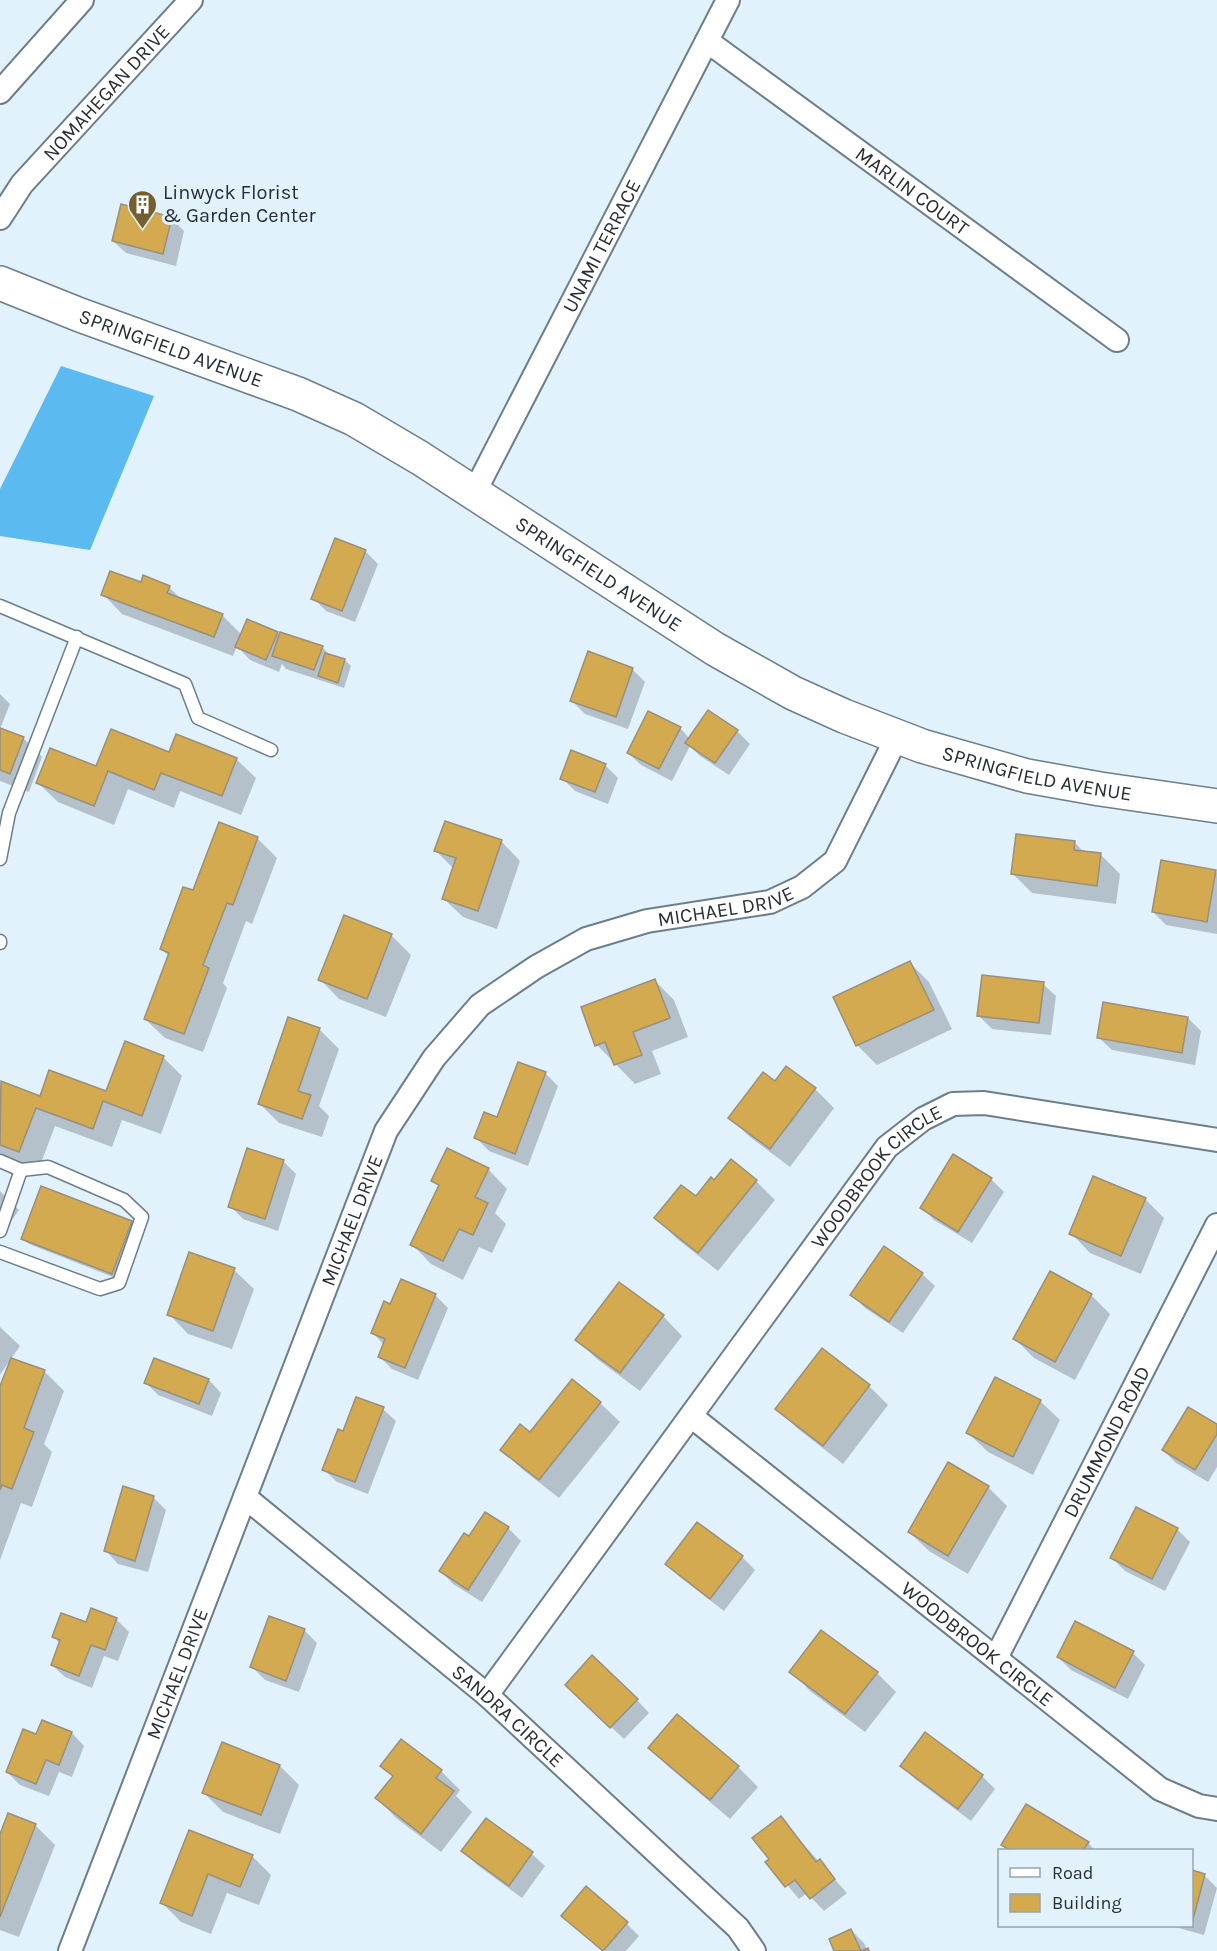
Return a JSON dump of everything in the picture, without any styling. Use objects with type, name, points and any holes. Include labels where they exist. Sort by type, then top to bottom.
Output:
[{"type":"main road","name":"SPRINGFIELD AVENUE","points":[[2,278],[80,315],[298,394],[354,419],[474,493],[715,649],[793,693],[844,716],[897,737],[973,762],[1028,776],[1217,806]]},
{"type":"street","points":[[0,92],[82,0]]},
{"type":"street","name":"NOMAHEGAN DRIVE","points":[[0,218],[22,184],[191,0]]},
{"type":"street","name":"UNAMI TERRACE","points":[[474,493],[728,0]]},
{"type":"street","name":"MARLIN COURT","points":[[707,41],[1118,340]]},
{"type":"street","points":[[0,190],[22,184]]},
{"type":"street","name":"MICHAEL DRIVE","points":[[70,1951],[386,1131],[434,1058],[480,1005],[536,967],[586,939],[647,921],[770,902],[802,887],[835,861],[897,737]]},
{"type":"street","name":"WOODBROOK CIRCLE","points":[[487,1695],[888,1147],[924,1119],[953,1104],[984,1104],[1217,1140]]},
{"type":"street","name":"DRUMMOND ROAD","points":[[996,1658],[1217,1226]]},
{"type":"street","name":"WOODBROOK CIRCLE","points":[[691,1416],[1160,1789],[1199,1806],[1217,1809]]},
{"type":"street","name":"SANDRA CIRCLE","points":[[245,1497],[487,1695],[738,1928],[754,1951]]},
{"type":"lane","points":[[0,606],[184,684],[198,718],[271,750]]},
{"type":"lane","points":[[0,859],[9,813],[77,637]]},
{"type":"lane","points":[[0,1161],[21,1170],[48,1167],[124,1200],[142,1217],[119,1283],[100,1289],[0,1252]]},
{"type":"lane","points":[[0,1231],[21,1170]]},
{"type":"shaded area","points":[[61,366],[154,396],[90,550],[0,536],[0,489]]},
{"type":"building","name":"Linwyck Florist & Garden Center","points":[[121,204],[172,217],[163,254],[112,241]]},
{"type":"building","points":[[335,538],[366,550],[342,611],[311,599]]},
{"type":"building","points":[[110,571],[141,582],[143,575],[170,586],[167,593],[223,614],[214,637],[101,595]]},
{"type":"building","points":[[247,619],[278,632],[266,660],[235,647]]},
{"type":"building","points":[[280,632],[323,646],[314,670],[272,656]]},
{"type":"building","points":[[588,651],[633,668],[616,717],[570,701]]},
{"type":"building","points":[[325,653],[345,659],[338,683],[318,676]]},
{"type":"building","points":[[708,710],[738,730],[715,763],[685,743]]},
{"type":"building","points":[[648,711],[681,727],[659,769],[627,753]]},
{"type":"building","points":[[0,728],[24,737],[10,774],[0,770]]},
{"type":"building","points":[[111,729],[169,752],[176,734],[237,758],[222,796],[161,773],[154,790],[108,771],[94,806],[36,783],[50,748],[96,766]]},
{"type":"building","points":[[571,750],[606,764],[595,792],[560,779]]},
{"type":"building","points":[[445,821],[502,840],[478,911],[442,899],[456,858],[434,851]]},
{"type":"building","points":[[219,822],[258,837],[233,905],[227,903],[203,965],[209,968],[184,1034],[144,1019],[169,953],[160,949],[183,887],[193,890]]},
{"type":"building","points":[[1016,834],[1075,841],[1074,850],[1101,853],[1097,886],[1011,874]]},
{"type":"building","points":[[1161,860],[1216,870],[1207,922],[1152,912]]},
{"type":"building","points":[[344,915],[392,934],[367,999],[318,980]]},
{"type":"building","points":[[910,961],[934,1010],[856,1046],[833,997]]},
{"type":"building","points":[[982,975],[1044,982],[1039,1023],[977,1016]]},
{"type":"building","points":[[655,979],[670,1018],[633,1032],[642,1055],[614,1065],[605,1042],[595,1046],[581,1007]]},
{"type":"building","points":[[1103,1002],[1188,1017],[1182,1053],[1097,1038]]},
{"type":"building","points":[[288,1017],[320,1028],[298,1091],[311,1095],[302,1119],[258,1104]]},
{"type":"building","points":[[125,1041],[164,1056],[142,1116],[103,1101],[93,1129],[36,1108],[19,1152],[0,1145],[1,1081],[40,1096],[49,1070],[106,1091]]},
{"type":"building","points":[[518,1062],[546,1072],[515,1154],[474,1138],[484,1112],[497,1117]]},
{"type":"building","points":[[786,1066],[816,1088],[770,1149],[728,1118],[763,1072],[775,1081]]},
{"type":"building","points":[[247,1148],[284,1160],[265,1219],[228,1207]]},
{"type":"building","points":[[447,1148],[489,1168],[475,1197],[488,1203],[473,1235],[459,1229],[443,1261],[410,1245],[439,1185],[431,1181]]},
{"type":"building","points":[[953,1154],[992,1178],[958,1232],[920,1208]]},
{"type":"building","points":[[731,1159],[757,1180],[698,1253],[654,1218],[681,1185],[696,1196],[711,1177],[714,1180]]},
{"type":"building","points":[[1093,1176],[1146,1198],[1121,1256],[1069,1234]]},
{"type":"building","points":[[41,1186],[132,1221],[112,1274],[21,1239]]},
{"type":"building","points":[[884,1246],[923,1273],[889,1322],[850,1295]]},
{"type":"building","points":[[189,1252],[235,1268],[213,1331],[167,1315]]},
{"type":"building","points":[[1050,1271],[1092,1294],[1055,1362],[1013,1339]]},
{"type":"building","points":[[401,1279],[436,1294],[405,1368],[378,1357],[385,1339],[371,1333],[384,1301],[390,1304]]},
{"type":"building","points":[[619,1282],[664,1315],[620,1373],[575,1340]]},
{"type":"building","points":[[822,1348],[870,1385],[823,1446],[775,1409]]},
{"type":"building","points":[[11,1358],[45,1370],[24,1428],[34,1432],[12,1489],[2,1485],[0,1490],[0,1386]]},
{"type":"building","points":[[154,1358],[209,1379],[199,1404],[144,1383]]},
{"type":"building","points":[[995,1377],[1041,1400],[1013,1457],[966,1433]]},
{"type":"building","points":[[572,1379],[601,1402],[539,1480],[500,1450],[520,1424],[530,1432]]},
{"type":"building","points":[[356,1397],[384,1407],[355,1482],[322,1470],[338,1429],[343,1431]]},
{"type":"building","points":[[1188,1407],[1217,1424],[1217,1434],[1195,1470],[1162,1450]]},
{"type":"building","points":[[948,1462],[989,1486],[948,1556],[908,1532]]},
{"type":"building","points":[[123,1486],[154,1496],[135,1561],[104,1551]]},
{"type":"building","points":[[1136,1507],[1178,1528],[1152,1579],[1110,1558]]},
{"type":"building","points":[[485,1512],[509,1527],[468,1590],[439,1571],[464,1533],[469,1536]]},
{"type":"building","points":[[697,1522],[743,1556],[710,1599],[665,1564]]},
{"type":"building","points":[[91,1608],[117,1618],[105,1650],[91,1645],[79,1676],[51,1665],[60,1640],[52,1637],[61,1613],[86,1622]]},
{"type":"building","points":[[269,1616],[305,1629],[286,1681],[250,1667]]},
{"type":"building","points":[[1075,1621],[1134,1651],[1115,1688],[1057,1657]]},
{"type":"building","points":[[821,1630],[878,1672],[845,1714],[789,1672]]},
{"type":"building","points":[[592,1655],[638,1699],[610,1728],[565,1685]]},
{"type":"building","points":[[677,1714],[739,1766],[710,1800],[648,1748]]},
{"type":"building","points":[[42,1720],[72,1732],[59,1765],[46,1760],[36,1784],[6,1772],[23,1729],[36,1734]]},
{"type":"building","points":[[925,1732],[983,1775],[958,1809],[900,1766]]},
{"type":"building","points":[[401,1739],[442,1770],[436,1778],[454,1791],[421,1834],[375,1798],[393,1776],[380,1766]]},
{"type":"building","points":[[222,1742],[280,1765],[261,1815],[202,1793]]},
{"type":"building","points":[[1026,1804],[1089,1842],[1084,1849],[1008,1849],[1001,1845]]},
{"type":"building","points":[[8,1813],[36,1824],[0,1917],[0,1834]]},
{"type":"building","points":[[781,1816],[816,1862],[820,1859],[835,1879],[810,1899],[795,1880],[785,1887],[765,1862],[769,1859],[752,1838]]},
{"type":"building","points":[[486,1818],[533,1852],[509,1886],[461,1851]]},
{"type":"building","points":[[189,1830],[253,1855],[240,1887],[208,1874],[192,1916],[160,1903]]},
{"type":"building","points":[[1193,1870],[1205,1874],[1193,1919]]},
{"type":"building","points":[[586,1886],[628,1922],[603,1951],[561,1916]]},
{"type":"building","points":[[851,1929],[861,1951],[834,1951],[829,1939]]},
{"type":"place","name":"Linwyck Florist & Garden Center","points":[[142,230]]}]
